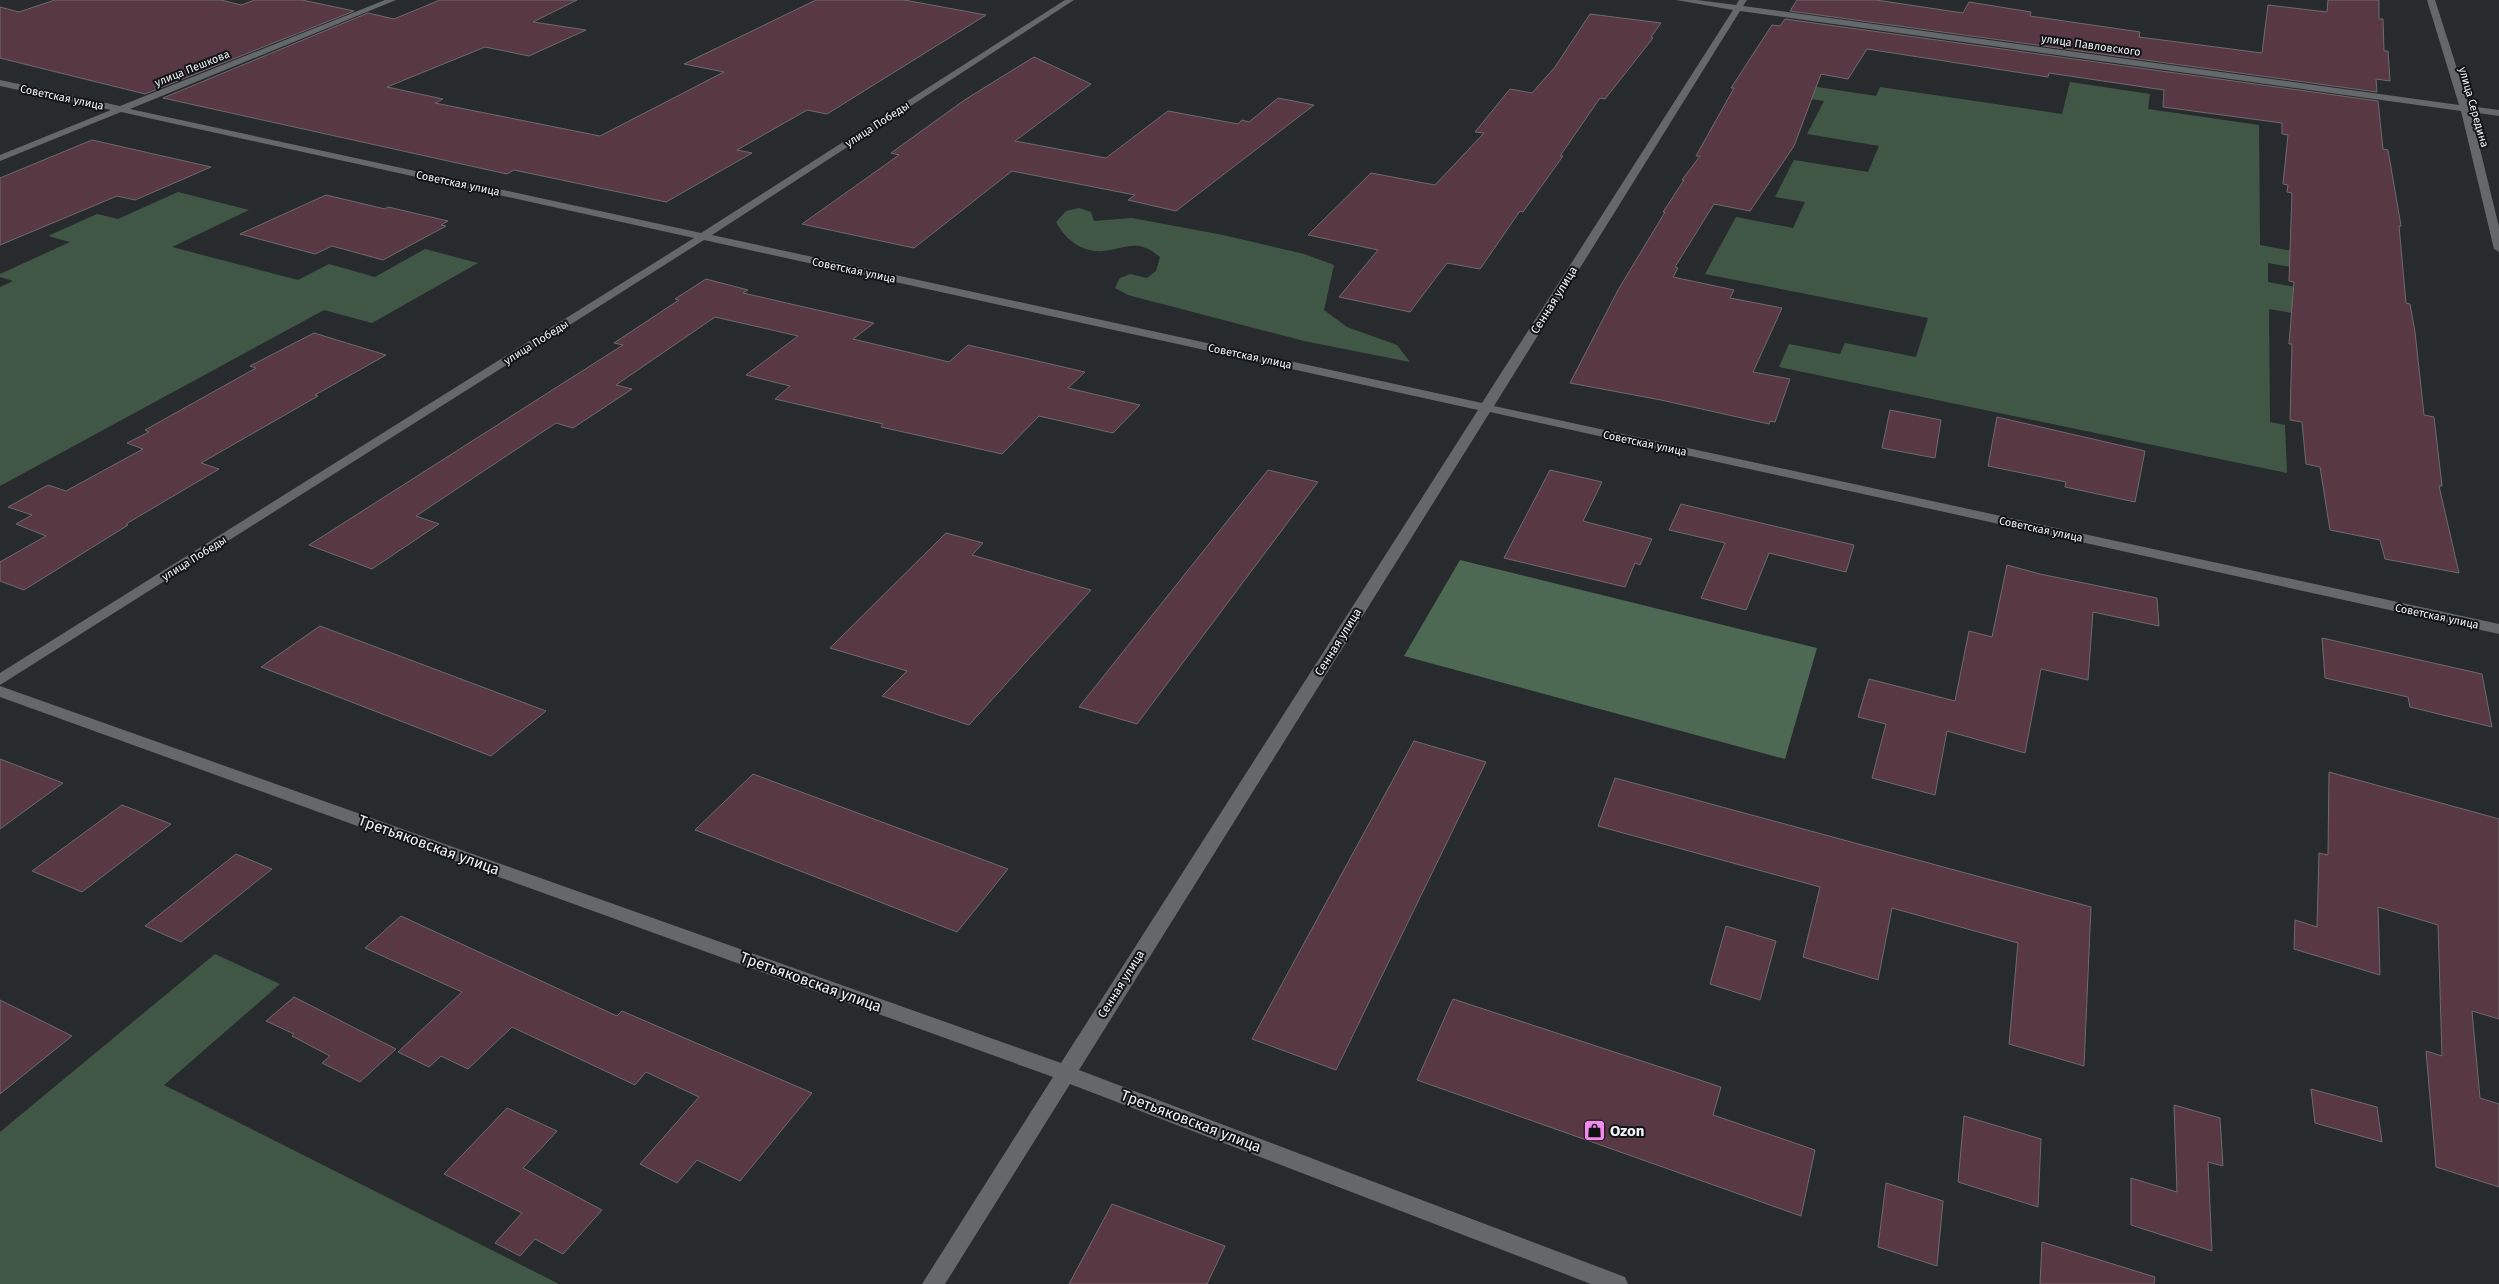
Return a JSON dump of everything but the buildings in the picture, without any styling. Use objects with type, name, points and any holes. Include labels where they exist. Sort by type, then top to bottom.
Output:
[{"type":"street","name":"улица Пешкова","points":[[0,158],[392,0]]},
{"type":"street","name":"улица Победы","points":[[0,680],[702,237],[1070,0]]},
{"type":"street","name":"улица Павловского","points":[[1680,0],[1740,4],[2499,113]]},
{"type":"street","name":"улица Середина","points":[[2431,0],[2465,108],[2499,250]]},
{"type":"street","name":"Сенная улица","points":[[933,1284],[1740,4]]},
{"type":"street","name":"Советская улица","points":[[0,83],[2499,629]]},
{"type":"street","name":"Третьяковская улица","points":[[0,691],[1065,1073],[1617,1284]]},
{"type":"green space","points":[[2070,82],[2150,94],[2148,109],[2259,125],[2260,245],[2325,257],[2327,273],[2268,263],[2268,282],[2334,294],[2337,321],[2269,309],[2270,422],[2285,425],[2287,473],[1779,367],[1789,344],[1840,354],[1845,343],[1916,357],[1928,318],[1705,274],[1736,217],[1793,228],[1805,202],[1775,197],[1794,160],[1868,172],[1879,146],[1807,134],[1824,101],[1804,98],[1811,86],[1876,96],[1880,87],[2062,114]]},
{"type":"green space","points":[[178,192],[249,210],[172,247],[298,280],[329,264],[375,277],[425,249],[478,263],[372,323],[324,310],[0,486],[0,287],[13,281],[0,277],[0,274],[70,242],[48,236],[97,214],[118,219]]},
{"type":"green space","points":[[1079,208],[1091,212],[1094,221],[1132,218],[1223,235],[1304,254],[1334,265],[1324,310],[1347,327],[1397,345],[1410,362],[1304,341],[1128,295],[1115,288],[1120,278],[1130,274],[1147,278],[1156,271],[1160,257],[1141,246],[1095,251],[1075,244],[1064,234],[1056,222],[1066,211]]},
{"type":"green space","points":[[1460,560],[1817,648],[1785,759],[1404,656]]},
{"type":"green space","points":[[215,954],[280,984],[164,1085],[559,1284],[0,1284],[0,1132]]},
{"type":"place","name":"Ozon","points":[[1594,1131]]}]
